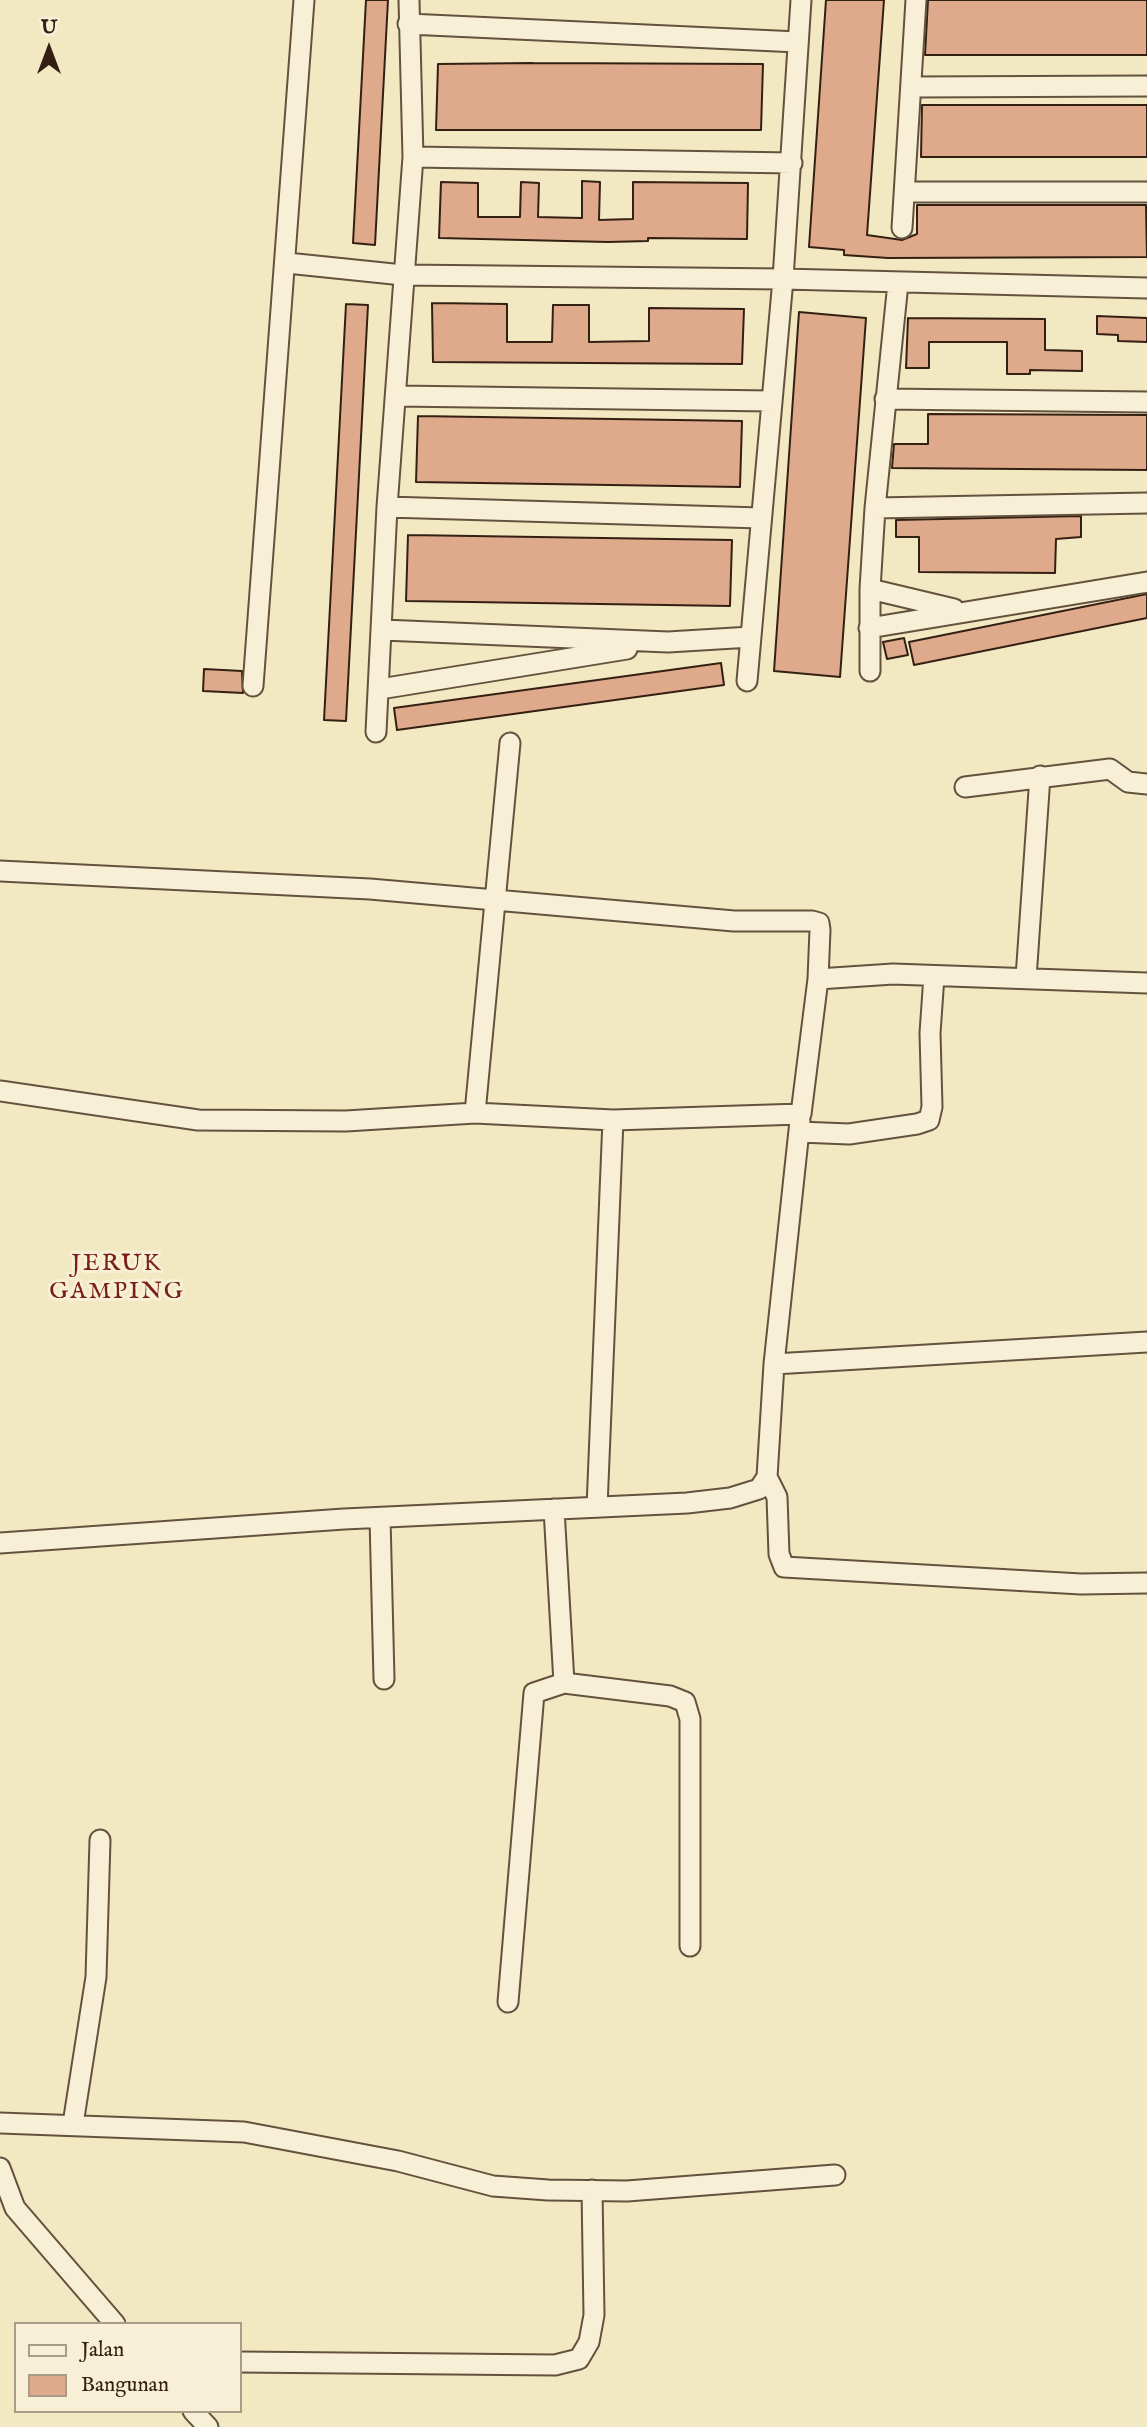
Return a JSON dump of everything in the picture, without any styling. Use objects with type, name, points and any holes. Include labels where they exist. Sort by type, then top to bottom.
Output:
[{"type":"street","points":[[253,686],[287,264],[304,0]]},
{"type":"street","points":[[376,732],[387,507],[413,157],[409,0]]},
{"type":"street","points":[[747,681],[783,279],[801,0]]},
{"type":"street","points":[[902,228],[913,87],[916,0]]},
{"type":"street","points":[[408,24],[798,42]]},
{"type":"street","points":[[913,87],[1147,86]]},
{"type":"street","points":[[413,157],[792,163]]},
{"type":"street","points":[[905,192],[1147,192]]},
{"type":"street","points":[[287,264],[403,275],[783,279],[1147,288]]},
{"type":"street","points":[[870,671],[870,589],[875,508],[898,283]]},
{"type":"street","points":[[397,396],[772,401]]},
{"type":"street","points":[[885,399],[1147,402]]},
{"type":"street","points":[[875,508],[1147,503]]},
{"type":"street","points":[[387,507],[761,518]]},
{"type":"street","points":[[869,628],[1147,582]]},
{"type":"street","points":[[870,589],[965,611]]},
{"type":"street","points":[[383,631],[668,642],[751,637]]},
{"type":"street","points":[[380,689],[668,642]]},
{"type":"street","points":[[475,1113],[510,743]]},
{"type":"street","points":[[965,787],[1110,769],[1128,782],[1147,783]]},
{"type":"street","points":[[1026,978],[1040,776]]},
{"type":"street","points":[[0,871],[370,889],[734,921],[819,923],[818,979],[774,1364],[767,1477],[777,1497],[779,1554],[784,1567],[1081,1584],[1147,1583]]},
{"type":"street","points":[[818,979],[893,974],[1147,983]]},
{"type":"street","points":[[0,1091],[198,1120],[346,1121],[475,1113],[613,1120],[800,1123],[849,1134],[929,1120],[932,1107],[930,1033],[934,976]]},
{"type":"street","points":[[597,1507],[613,1120]]},
{"type":"street","points":[[774,1364],[1147,1342]]},
{"type":"street","points":[[0,1544],[730,1498],[759,1489],[767,1477]]},
{"type":"street","points":[[554,1509],[564,1683]]},
{"type":"street","points":[[380,1518],[383,1679]]},
{"type":"street","points":[[508,2002],[534,1693],[564,1683],[670,1696],[685,1702],[690,1719],[690,1947]]},
{"type":"street","points":[[73,2124],[96,1977],[100,1840]]},
{"type":"street","points":[[0,2123],[244,2132],[398,2161],[493,2186],[627,2191],[835,2175]]},
{"type":"street","points":[[0,2168],[15,2208],[113,2322]]},
{"type":"street","points":[[242,2362],[555,2365],[579,2359],[589,2342],[594,2315],[592,2190]]},
{"type":"street","points":[[195,2413],[208,2427]]},
{"type":"building","points":[[366,0],[388,0],[375,245],[353,243]]},
{"type":"building","points":[[826,0],[884,0],[867,235],[902,240],[917,234],[917,205],[1146,205],[1147,257],[888,258],[844,255],[844,250],[809,247]]},
{"type":"building","points":[[928,0],[1147,0],[1147,55],[925,55]]},
{"type":"building","points":[[438,64],[763,64],[761,130],[436,130]]},
{"type":"building","points":[[922,105],[1147,105],[1147,157],[921,157]]},
{"type":"building","points":[[582,181],[600,182],[599,220],[633,219],[633,182],[748,183],[747,239],[648,238],[648,241],[608,242],[439,238],[441,182],[478,183],[478,217],[520,217],[521,182],[539,183],[538,217],[582,218]]},
{"type":"building","points":[[432,303],[507,304],[507,342],[552,342],[553,305],[589,305],[589,342],[649,341],[649,308],[744,309],[742,364],[433,362]]},
{"type":"building","points":[[346,304],[368,305],[346,721],[324,720]]},
{"type":"building","points":[[799,312],[866,318],[840,677],[774,671]]},
{"type":"building","points":[[1097,316],[1147,318],[1147,342],[1118,341],[1118,335],[1097,334]]},
{"type":"building","points":[[908,318],[1045,319],[1045,350],[1082,351],[1082,371],[1030,370],[1030,374],[1007,374],[1007,342],[929,342],[929,368],[906,368]]},
{"type":"building","points":[[928,414],[1147,415],[1147,470],[892,468],[894,444],[928,444]]},
{"type":"building","points":[[418,416],[742,421],[740,487],[416,482]]},
{"type":"building","points":[[1081,516],[1081,537],[1056,539],[1055,573],[919,572],[919,537],[896,537],[896,520]]},
{"type":"building","points":[[408,535],[732,540],[730,606],[406,601]]},
{"type":"building","points":[[1147,594],[1147,618],[914,665],[909,642]]},
{"type":"building","points":[[904,638],[908,655],[887,659],[883,642]]},
{"type":"building","points":[[721,663],[724,685],[397,730],[394,708]]},
{"type":"building","points":[[204,669],[242,671],[243,693],[203,691]]},
{"type":"district","name":"JERUK GAMPING","points":[[117,1279]]}]
